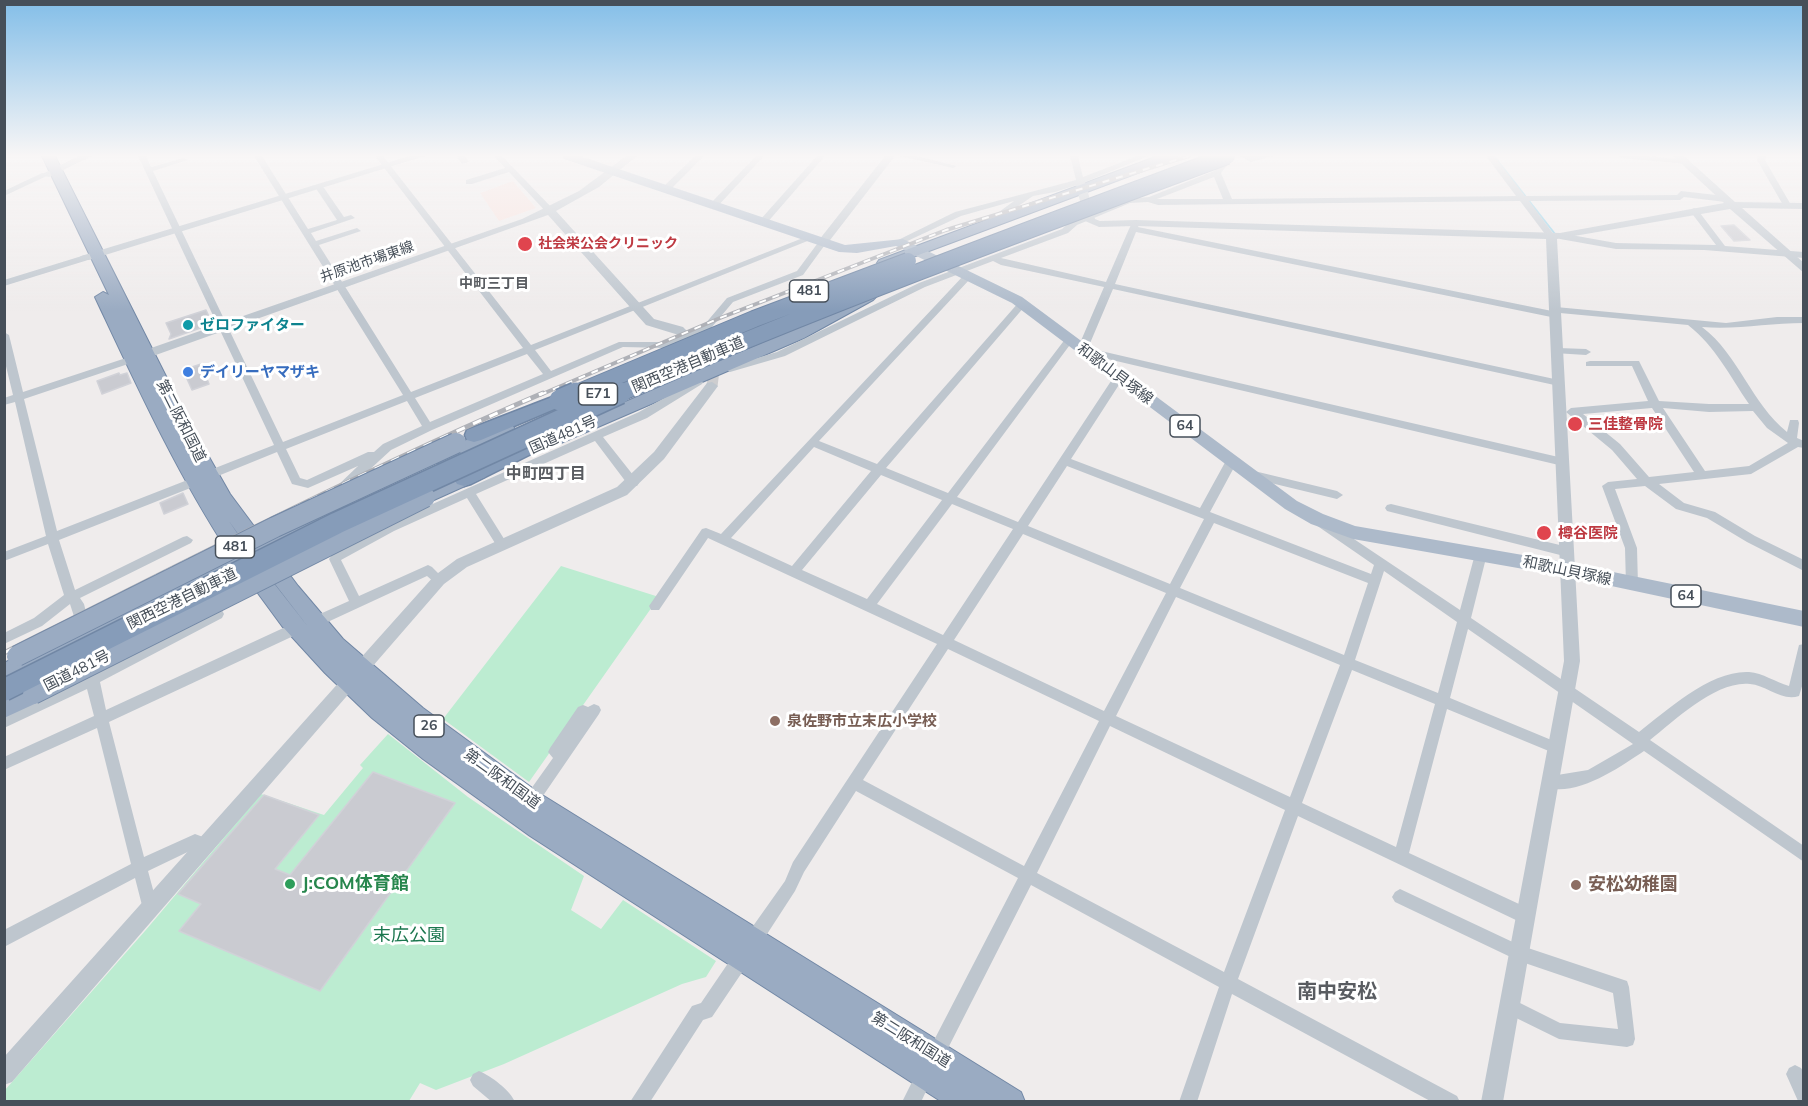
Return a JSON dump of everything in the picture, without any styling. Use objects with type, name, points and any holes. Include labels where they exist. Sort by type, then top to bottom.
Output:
[{"type":"highway","name":"第二阪和国道","points":[[67,208],[201,478],[223,499],[255,559],[306,625],[336,645],[356,675],[417,740],[512,810],[747,951],[936,1054],[1011,1101]]},
{"type":"highway","name":"481","points":[[8,658],[275,527],[469,440],[776,315],[855,273],[917,251],[988,241],[1043,208]]},
{"type":"highway","name":"関西空港自動車道","points":[[4,679],[404,482],[561,410],[764,324],[1085,208]]},
{"type":"highway","name":"国道481号","points":[[4,709],[289,563],[425,497],[466,485],[798,334],[886,287],[918,274],[956,271],[1104,208]]},
{"type":"highway","name":"関西空港自動車道","points":[[4,690],[303,540],[554,423],[768,331],[988,241]]},
{"type":"highway","points":[[469,440],[754,319],[875,272],[945,248],[988,241]]},
{"type":"highway","points":[[497,450],[596,413],[948,266],[988,241]]},
{"type":"highway","name":"481","points":[[4,697],[88,643],[255,559],[353,520],[497,450],[755,339],[886,287]]},
{"type":"highway","points":[[466,485],[596,413]]},
{"type":"highway","name":"481","points":[[255,559],[305,524],[469,440]]},
{"type":"highway","name":"481","points":[[8,658],[88,643]]},
{"type":"highway","name":"第二阪和国道","points":[[356,675],[415,715],[531,801],[925,1074],[969,1101]]},
{"type":"main road","points":[[722,208],[850,249],[898,242]]},
{"type":"main road","name":"和歌山貝塚線","points":[[898,242],[1022,304],[1292,505],[1317,519],[1353,532],[1481,554],[1568,561],[1632,585],[1803,620]]},
{"type":"street","points":[[165,208],[282,447],[296,482],[308,484],[428,428],[622,344],[665,345],[708,326],[729,300],[800,273],[817,240],[845,208]]},
{"type":"street","points":[[4,283],[250,208]]},
{"type":"street","points":[[291,208],[428,428]]},
{"type":"street","points":[[306,232],[347,219],[337,208]]},
{"type":"street","points":[[419,208],[549,375]]},
{"type":"street","points":[[546,208],[655,326],[678,329],[682,332]]},
{"type":"street","name":"井原池市場東線","points":[[140,357],[451,249],[558,208]]},
{"type":"street","points":[[763,222],[776,208]]},
{"type":"street","points":[[898,242],[958,214],[978,208]]},
{"type":"street","points":[[723,539],[812,442],[956,271],[988,241],[1004,214],[1013,208]]},
{"type":"street","points":[[1086,208],[1090,221],[1099,224],[1556,236],[1578,236],[1704,208]]},
{"type":"street","points":[[988,241],[1065,231],[1088,214],[1108,208]]},
{"type":"street","points":[[1492,1101],[1572,661],[1563,462],[1567,412],[1559,383],[1556,236],[1531,208]]},
{"type":"street","points":[[1735,208],[1803,270]]},
{"type":"street","points":[[1694,210],[1723,249]]},
{"type":"street","points":[[869,606],[949,498],[1076,345],[1109,285],[1135,226]]},
{"type":"street","points":[[1135,226],[1556,312],[1690,322],[1726,327],[1777,320],[1803,320]]},
{"type":"street","points":[[314,244],[357,231]]},
{"type":"street","points":[[1578,236],[1616,246],[1723,249],[1803,255]]},
{"type":"street","points":[[4,557],[636,307],[817,240]]},
{"type":"street","points":[[988,241],[1001,262],[1559,383]]},
{"type":"street","points":[[356,602],[334,559],[339,554],[466,485],[643,415],[697,382],[742,364],[781,354],[956,271]]},
{"type":"street","points":[[848,322],[895,296],[918,274]]},
{"type":"street","points":[[794,572],[879,469],[1022,304]]},
{"type":"street","points":[[1690,322],[1710,338],[1754,406],[1777,431],[1797,443]]},
{"type":"street","points":[[4,335],[52,537],[70,597],[78,604],[88,643],[94,668],[93,687],[150,908]]},
{"type":"street","points":[[1076,345],[1563,462]]},
{"type":"street","points":[[1558,351],[1586,352]]},
{"type":"street","points":[[4,402],[140,357]]},
{"type":"street","points":[[1590,364],[1635,363],[1655,404],[1702,476]]},
{"type":"street","points":[[639,1101],[698,1012],[706,1011],[747,951],[790,886],[798,867],[1119,377]]},
{"type":"street","points":[[4,1074],[439,580],[462,563],[603,501],[633,483],[659,454],[712,386]]},
{"type":"street","points":[[1567,412],[1655,404],[1709,408],[1754,406]]},
{"type":"street","points":[[1567,412],[1616,447],[1646,481],[1680,506],[1712,515],[1803,566]]},
{"type":"street","points":[[1794,423],[1797,443]]},
{"type":"street","points":[[597,435],[633,483]]},
{"type":"street","points":[[812,442],[1556,748]]},
{"type":"street","points":[[1632,585],[1631,548],[1608,486],[1751,470],[1797,443]]},
{"type":"street","points":[[305,524],[382,450]]},
{"type":"street","points":[[936,1054],[1030,875],[1106,718],[1173,591],[1232,460]]},
{"type":"street","points":[[1065,461],[1374,580]]},
{"type":"street","points":[[1249,473],[1336,495]]},
{"type":"street","points":[[466,485],[502,545]]},
{"type":"street","points":[[1391,508],[1568,561]]},
{"type":"street","points":[[1317,519],[1803,855]]},
{"type":"street","points":[[353,520],[380,528],[392,527]]},
{"type":"street","points":[[655,606],[706,532],[869,606],[1526,916]]},
{"type":"street","points":[[8,658],[38,622],[70,597],[187,540]]},
{"type":"street","points":[[1401,857],[1481,554]]},
{"type":"street","points":[[1188,1101],[1228,983],[1348,662],[1380,564]]},
{"type":"street","points":[[4,764],[428,570],[439,580]]},
{"type":"street","points":[[4,722],[218,614]]},
{"type":"street","points":[[1550,782],[1587,779],[1641,742],[1699,694],[1715,687],[1749,678],[1782,691],[1794,692],[1803,649]]},
{"type":"street","points":[[531,801],[563,756],[588,711]]},
{"type":"street","points":[[855,783],[1450,1101]]},
{"type":"street","points":[[4,939],[138,868],[195,841],[206,845]]},
{"type":"street","points":[[1400,897],[1520,952],[1621,987],[1627,1040],[1559,1031],[1510,1006]]},
{"type":"street","points":[[911,1101],[925,1074]]},
{"type":"street","points":[[1795,1074],[1803,1095]]},
{"type":"street","points":[[479,1080],[506,1101]]},
{"type":"shaded area","points":[[490,208],[536,208],[499,221]]},
{"type":"green space","points":[[561,566],[659,597],[529,782],[443,719]]},
{"type":"green space","name":"末広公園","points":[[388,734],[468,797],[584,876],[571,910],[601,929],[623,900],[716,961],[706,977],[682,984],[504,1064],[436,1090],[420,1083],[409,1101],[5,1102],[5,1090],[145,931],[261,794],[324,815],[363,768],[360,765]]},
{"type":"building","points":[[1734,225],[1750,240],[1734,241],[1721,226]]},
{"type":"building","name":"ゼロファイター","points":[[206,310],[212,323],[169,339],[171,334],[166,323]]},
{"type":"building","points":[[201,364],[209,384],[192,390],[183,370]]},
{"type":"building","points":[[119,373],[120,375],[127,373],[131,383],[102,394],[97,381]]},
{"type":"building","points":[[183,493],[188,504],[164,514],[160,503]]},
{"type":"building","name":"J:COM体育館","points":[[373,772],[455,803],[320,991],[179,931],[201,904],[178,894],[264,795],[319,815],[275,869],[290,875]]},
{"type":"waterway","points":[[1534,208],[1555,234]]},
{"type":"tunnel","points":[[695,348],[714,371],[712,386]]},
{"type":"railway","points":[[540,395],[720,318],[946,230],[1020,208]]},
{"type":"railway","points":[[4,653],[339,486],[543,393]]},
{"type":"place","name":"社会栄公会クリニック","points":[[525,244]]},
{"type":"place","name":"ゼロファイター","points":[[188,325]]},
{"type":"place","name":"デイリーヤマザキ","points":[[188,372]]},
{"type":"place","name":"三佳整骨院","points":[[1575,424]]},
{"type":"place","name":"樽谷医院","points":[[1544,533]]},
{"type":"place","name":"泉佐野市立末広小学校","points":[[775,721]]},
{"type":"place","name":"J:COM体育館","points":[[290,884]]},
{"type":"place","name":"安松幼稚園","points":[[1576,885]]},
{"type":"district","name":"中町三丁目","points":[[494,284]]},
{"type":"district","name":"中町四丁目","points":[[546,474]]},
{"type":"district","name":"南中安松","points":[[1337,992]]}]
